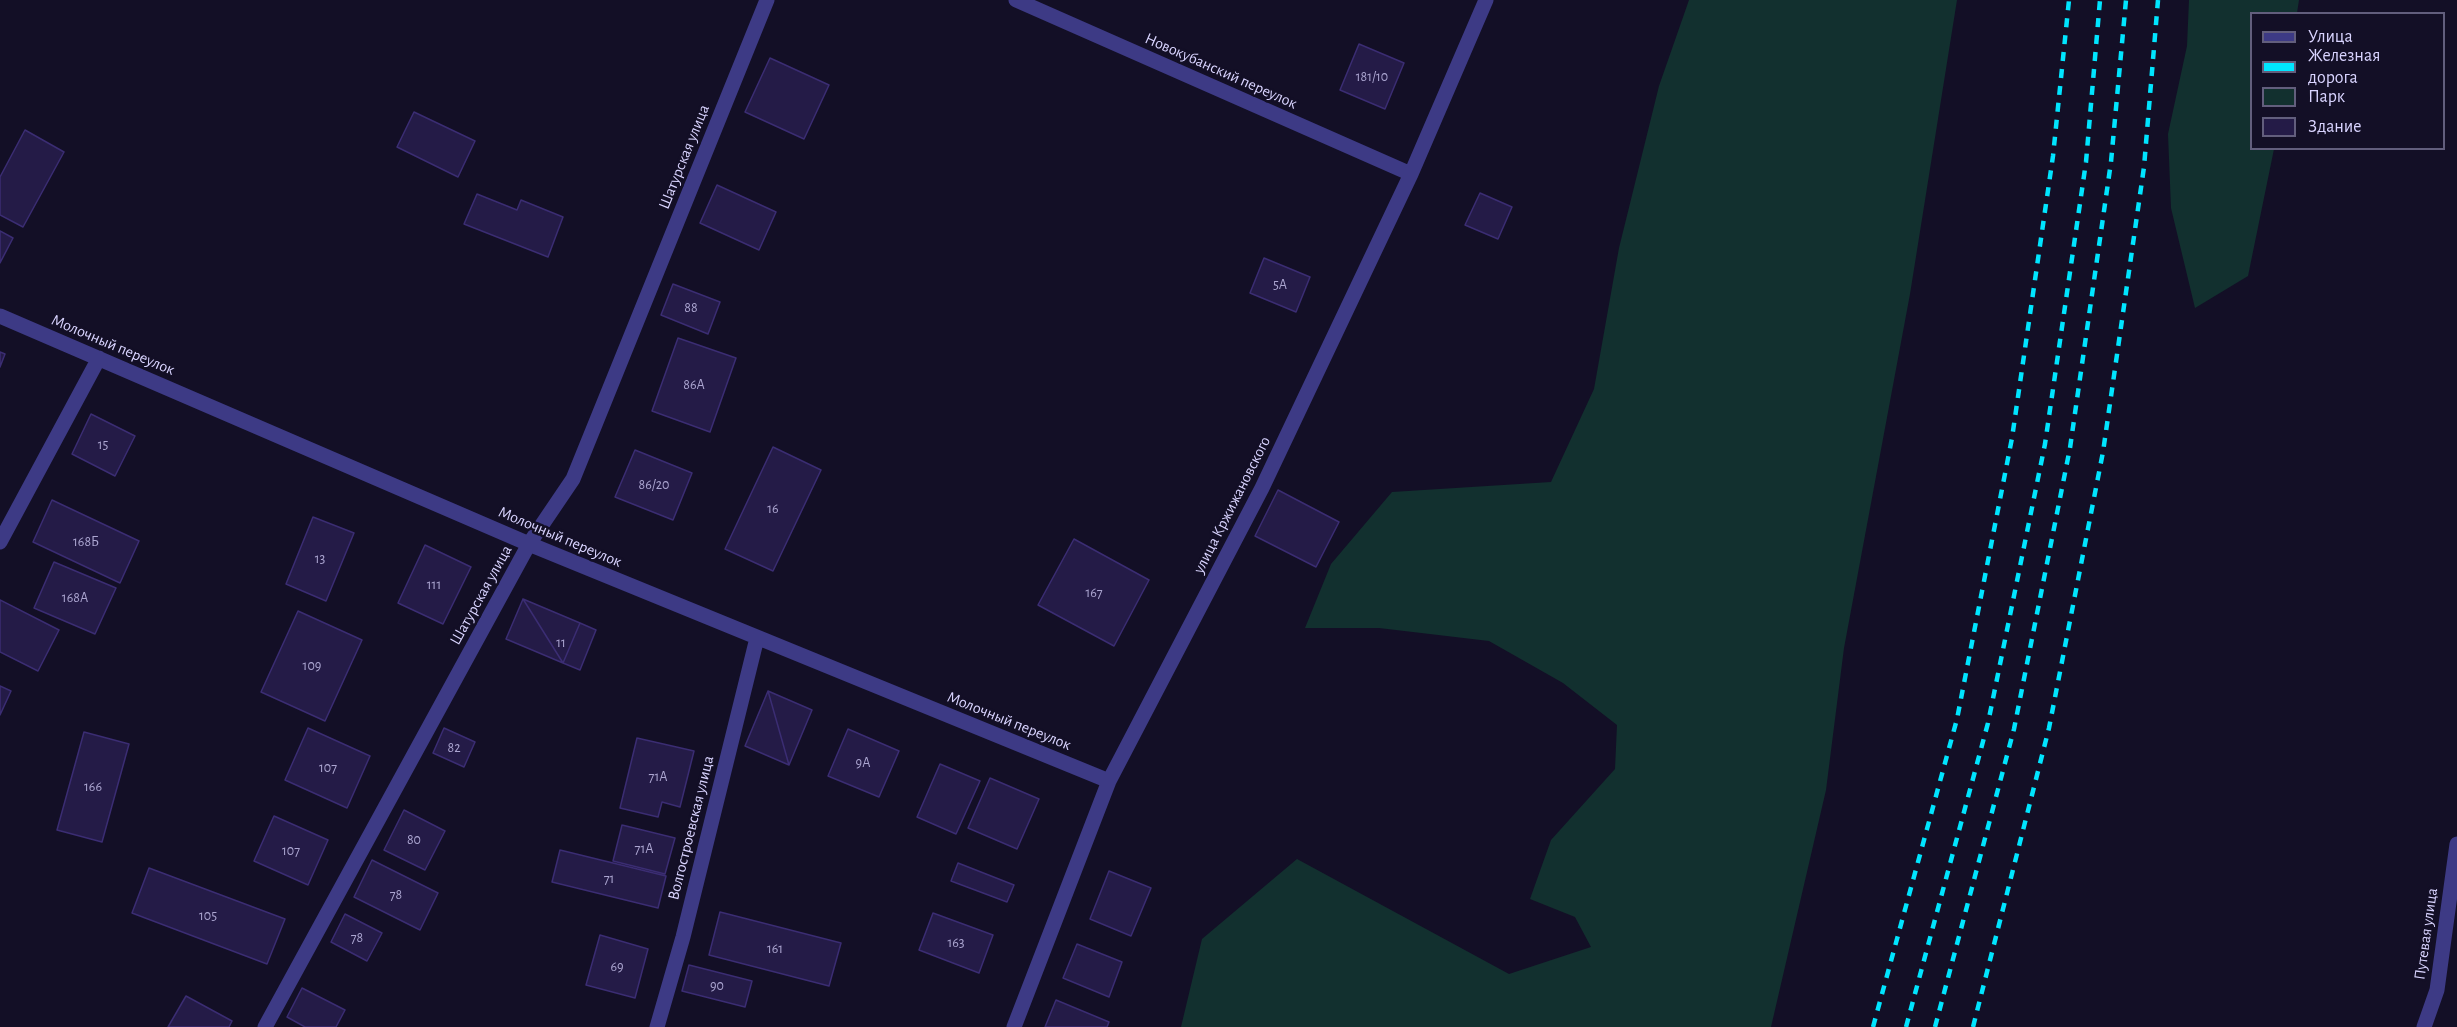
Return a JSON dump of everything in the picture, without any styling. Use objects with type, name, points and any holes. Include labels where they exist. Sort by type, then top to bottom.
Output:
[{"type":"street","name":"Шатурская улица","points":[[265,1027],[529,544],[573,479],[766,0]]},
{"type":"street","name":"Новокубанский переулок","points":[[1016,0],[1411,174]]},
{"type":"street","name":"улица Кржижановского","points":[[1014,1027],[1109,781],[1262,488],[1411,174],[1486,0]]},
{"type":"street","name":"Молочный переулок","points":[[0,316],[529,544],[1109,781]]},
{"type":"street","points":[[0,542],[99,358]]},
{"type":"street","name":"Волгостроевская улица","points":[[657,1027],[683,937],[757,638]]},
{"type":"street","name":"Путевая улица","points":[[2424,1027],[2437,990],[2457,844]]},
{"type":"green space","points":[[1689,0],[1957,0],[1910,294],[1844,648],[1826,790],[1771,1027],[1181,1027],[1202,939],[1297,859],[1509,974],[1591,947],[1575,917],[1530,899],[1551,840],[1615,769],[1617,725],[1563,683],[1489,641],[1379,628],[1305,628],[1331,564],[1392,492],[1551,482],[1594,389],[1619,248],[1659,86]]},
{"type":"green space","points":[[2189,0],[2299,0],[2297,12],[2250,12],[2250,150],[2274,150],[2248,276],[2195,308],[2171,208],[2168,134],[2187,46]]},
{"type":"building","points":[[1359,44],[1404,63],[1385,109],[1340,90]]},
{"type":"building","points":[[770,58],[829,85],[804,139],[745,112]]},
{"type":"building","points":[[414,112],[475,141],[458,177],[397,147]]},
{"type":"building","points":[[25,130],[64,152],[23,227],[0,215],[0,177]]},
{"type":"building","points":[[717,185],[776,212],[759,250],[700,223]]},
{"type":"building","points":[[1480,193],[1512,207],[1498,239],[1465,225]]},
{"type":"building","points":[[477,194],[517,210],[521,200],[563,217],[548,257],[464,224]]},
{"type":"building","points":[[0,231],[13,238],[0,263]]},
{"type":"building","points":[[1264,258],[1310,277],[1296,312],[1250,293]]},
{"type":"building","points":[[673,284],[720,302],[708,334],[661,315]]},
{"type":"building","points":[[678,338],[736,358],[710,432],[652,411]]},
{"type":"building","points":[[0,352],[5,354],[0,367]]},
{"type":"building","points":[[91,414],[135,436],[115,476],[72,454]]},
{"type":"building","points":[[773,447],[821,470],[773,571],[725,549]]},
{"type":"building","points":[[635,450],[692,473],[673,520],[615,497]]},
{"type":"building","points":[[1278,490],[1339,522],[1316,567],[1255,536]]},
{"type":"building","points":[[52,500],[139,541],[120,583],[33,542]]},
{"type":"building","points":[[313,517],[354,533],[326,601],[286,584]]},
{"type":"building","points":[[1074,539],[1149,580],[1114,646],[1038,605]]},
{"type":"building","points":[[425,545],[471,567],[443,624],[398,603]]},
{"type":"building","points":[[54,562],[116,588],[95,634],[34,608]]},
{"type":"building","points":[[523,599],[580,623],[563,663]]},
{"type":"building","points":[[523,599],[563,663],[506,639]]},
{"type":"building","points":[[0,600],[59,630],[38,671],[0,652]]},
{"type":"building","points":[[298,611],[362,640],[325,721],[261,692]]},
{"type":"building","points":[[580,623],[596,630],[580,670],[563,663]]},
{"type":"building","points":[[0,686],[11,691],[0,715]]},
{"type":"building","points":[[768,691],[812,710],[789,765]]},
{"type":"building","points":[[768,691],[789,765],[745,746]]},
{"type":"building","points":[[308,728],[370,756],[347,808],[285,780]]},
{"type":"building","points":[[444,728],[475,742],[464,767],[433,753]]},
{"type":"building","points":[[848,729],[899,751],[879,797],[828,776]]},
{"type":"building","points":[[84,732],[129,744],[102,842],[57,830]]},
{"type":"building","points":[[637,738],[694,751],[680,807],[662,802],[658,817],[620,808]]},
{"type":"building","points":[[940,764],[980,781],[956,834],[917,817]]},
{"type":"building","points":[[990,778],[1039,799],[1017,849],[968,828]]},
{"type":"building","points":[[404,810],[445,831],[425,870],[384,850]]},
{"type":"building","points":[[274,816],[328,840],[308,885],[254,861]]},
{"type":"building","points":[[622,825],[675,838],[665,874],[613,861]]},
{"type":"building","points":[[560,850],[666,876],[658,908],[552,882]]},
{"type":"building","points":[[372,860],[438,893],[420,930],[354,897]]},
{"type":"building","points":[[958,863],[1014,885],[1007,902],[951,881]]},
{"type":"building","points":[[149,868],[285,919],[267,964],[132,913]]},
{"type":"building","points":[[1109,871],[1151,888],[1131,936],[1090,919]]},
{"type":"building","points":[[720,912],[841,943],[829,986],[709,955]]},
{"type":"building","points":[[933,913],[993,935],[979,973],[919,950]]},
{"type":"building","points":[[345,914],[382,933],[367,961],[331,942]]},
{"type":"building","points":[[600,935],[648,949],[635,998],[586,985]]},
{"type":"building","points":[[1077,944],[1122,962],[1109,997],[1063,978]]},
{"type":"building","points":[[689,965],[752,981],[745,1007],[682,991]]},
{"type":"building","points":[[302,988],[345,1010],[336,1027],[305,1027],[287,1017]]},
{"type":"building","points":[[186,996],[232,1021],[229,1027],[168,1027]]},
{"type":"building","points":[[1056,1000],[1109,1022],[1107,1027],[1045,1027]]},
{"type":"railway","points":[[1873,1027],[1957,719],[2012,438],[2053,156],[2069,0]]},
{"type":"railway","points":[[1906,1027],[1988,723],[2045,444],[2086,162],[2100,0]]},
{"type":"railway","points":[[1935,1027],[2014,729],[2070,448],[2111,162],[2126,0]]},
{"type":"railway","points":[[1973,1027],[2049,728],[2103,452],[2144,167],[2158,0]]}]
